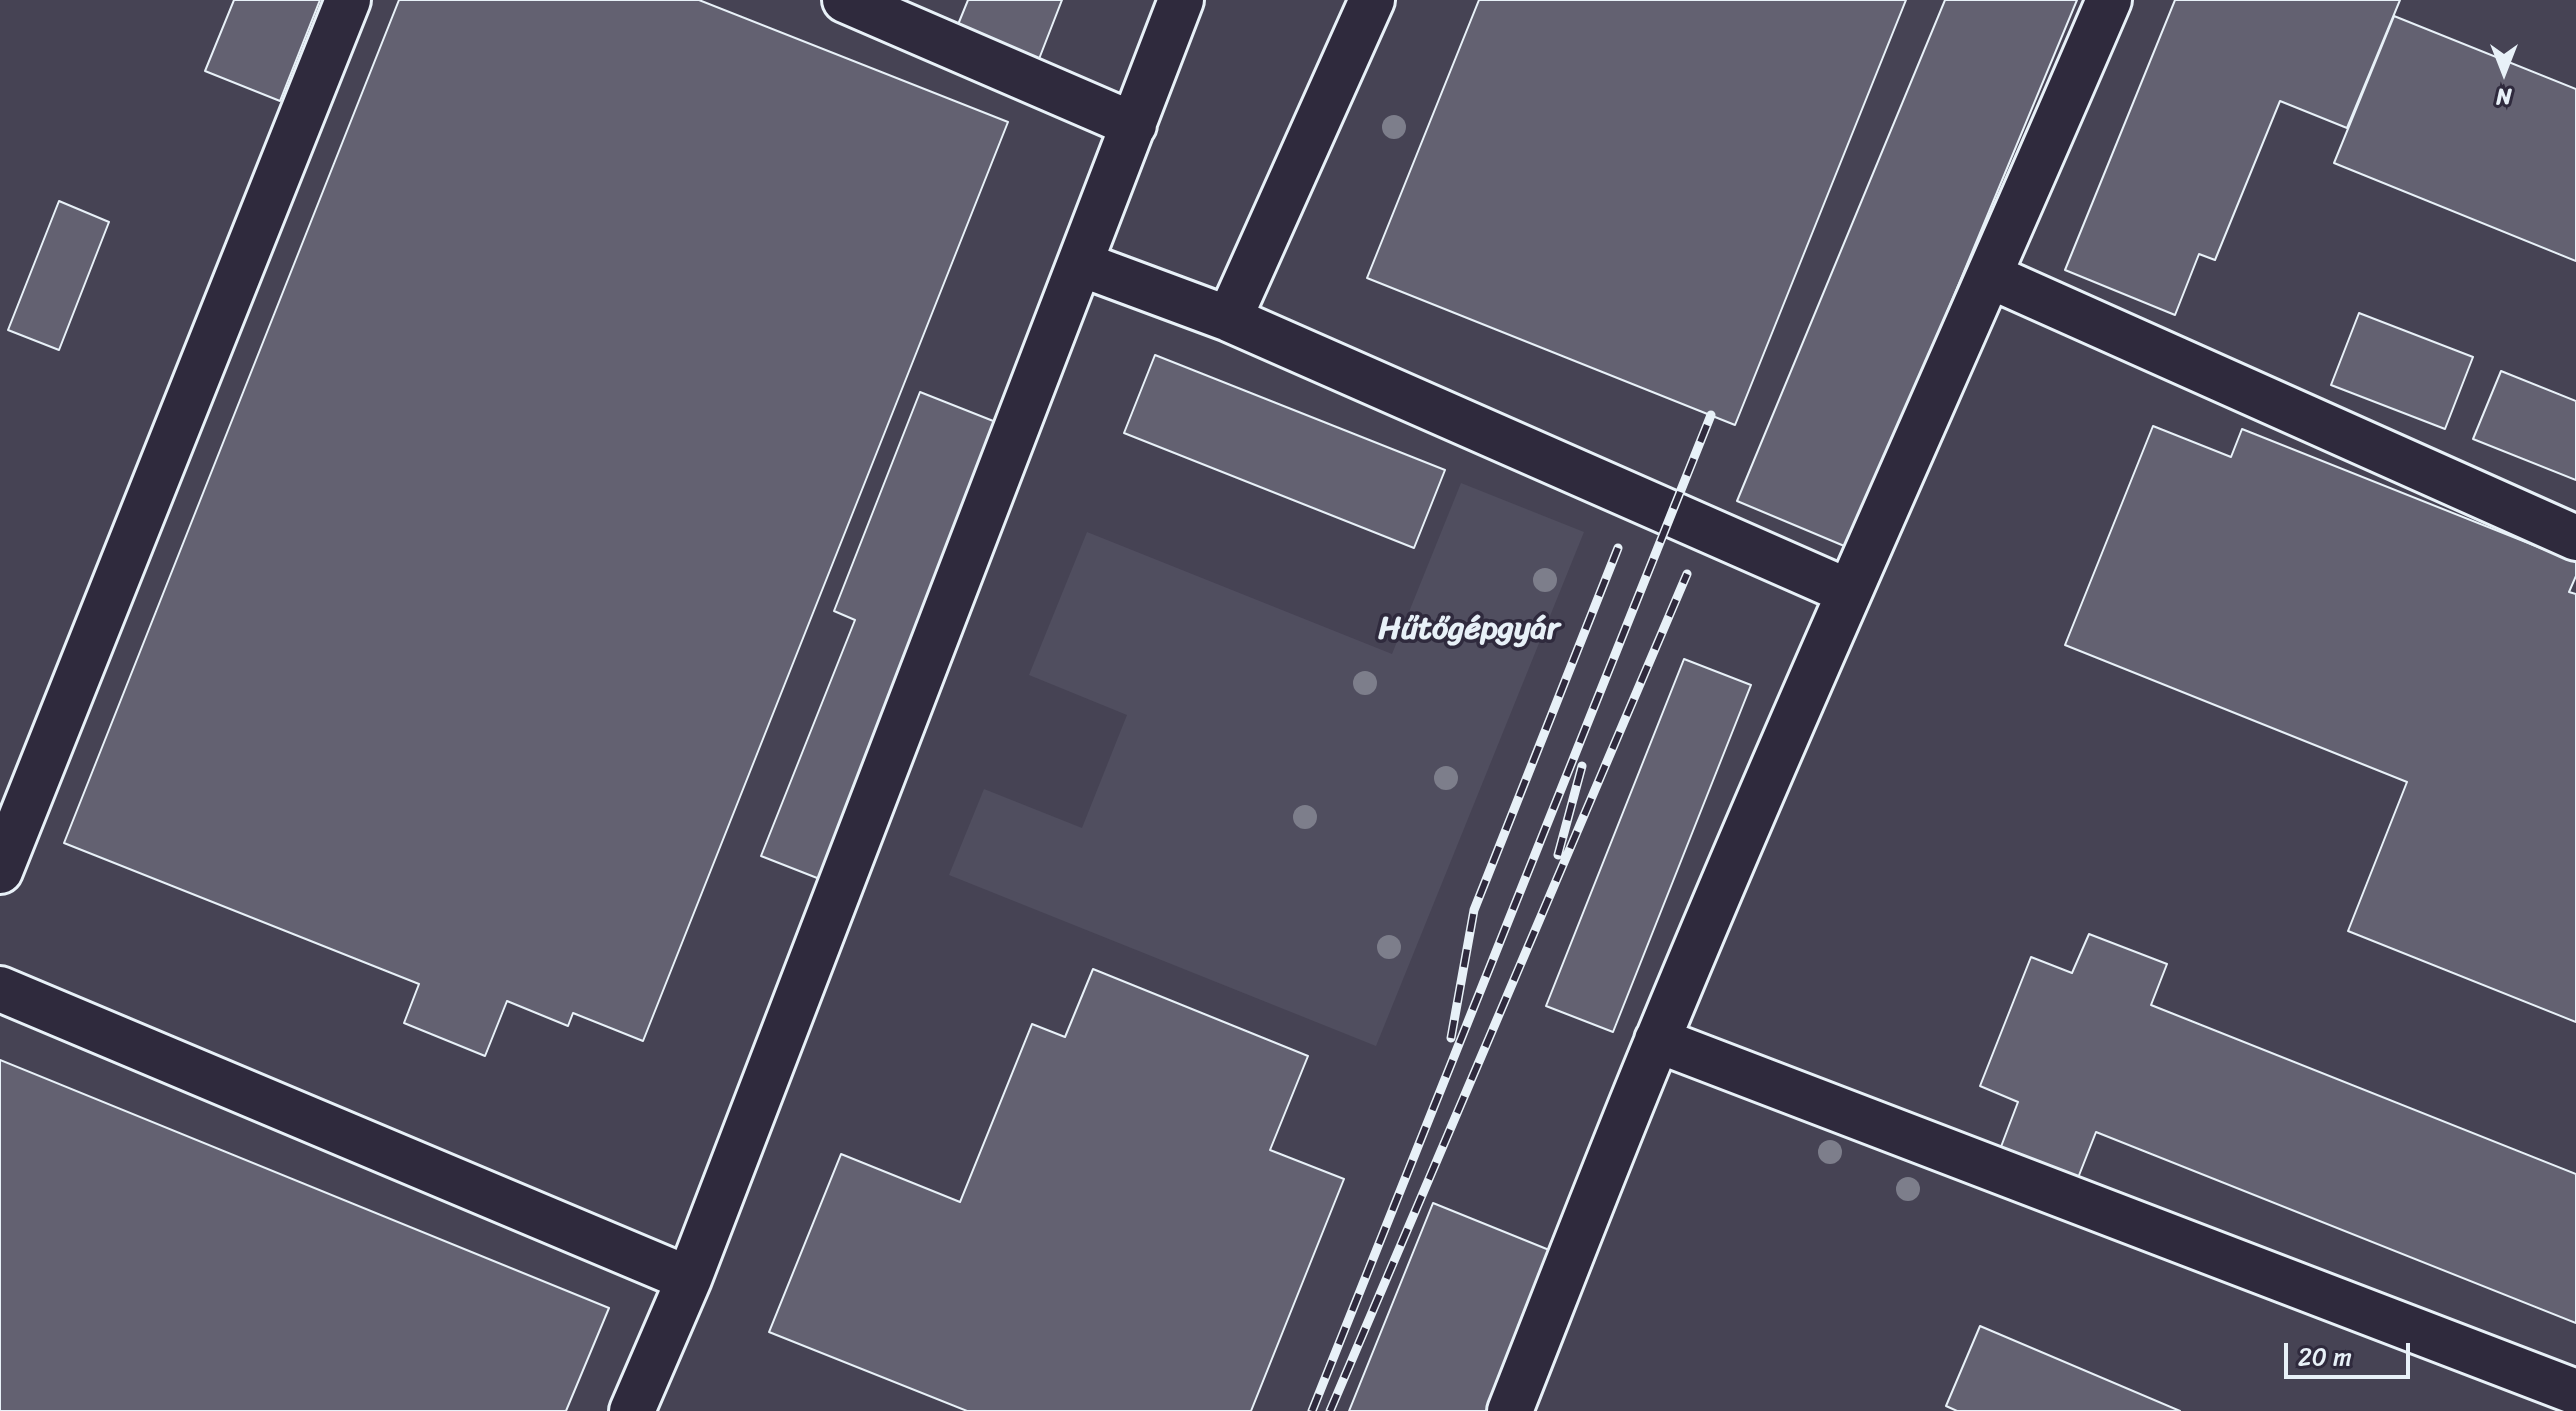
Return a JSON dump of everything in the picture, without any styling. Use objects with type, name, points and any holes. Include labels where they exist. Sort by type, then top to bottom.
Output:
[{"type":"lane","points":[[0,871],[348,0]]},
{"type":"lane","points":[[845,0],[1134,125]]},
{"type":"lane","points":[[632,1411],[689,1279],[1181,0]]},
{"type":"lane","points":[[1229,319],[1372,0]]},
{"type":"lane","points":[[1510,1411],[1657,1040],[1849,592],[2109,0]]},
{"type":"lane","points":[[1081,264],[1229,319],[1849,592]]},
{"type":"lane","points":[[1990,276],[2576,538]]},
{"type":"lane","points":[[0,989],[689,1279]]},
{"type":"lane","points":[[1657,1040],[2576,1392]]},
{"type":"shaded area","points":[[0,0],[2576,0],[2576,1411],[0,1411]]},
{"type":"shaded area","points":[[1461,483],[1584,532],[1376,1046],[949,875],[984,789],[1082,828],[1127,715],[1029,675],[1087,532],[1392,654]]},
{"type":"building","points":[[234,0],[320,0],[280,101],[205,71]]},
{"type":"building","points":[[399,0],[699,0],[1008,122],[643,1041],[573,1013],[568,1026],[507,1001],[485,1056],[404,1023],[419,984],[64,843]]},
{"type":"building","points":[[968,0],[1062,0],[1039,59],[957,27]]},
{"type":"building","points":[[1479,0],[1906,0],[1735,425],[1367,278]]},
{"type":"building","points":[[1945,0],[2077,0],[1849,548],[1737,501]]},
{"type":"building","points":[[2175,0],[2400,0],[2347,128],[2280,101],[2215,260],[2199,254],[2175,315],[2065,270]]},
{"type":"building","points":[[2394,16],[2576,89],[2576,261],[2334,163]]},
{"type":"building","points":[[59,201],[109,222],[59,350],[8,330]]},
{"type":"building","points":[[2359,313],[2473,357],[2445,429],[2331,385]]},
{"type":"building","points":[[1155,355],[1445,470],[1414,548],[1124,433]]},
{"type":"building","points":[[2501,371],[2576,401],[2576,480],[2473,439]]},
{"type":"building","points":[[920,392],[1016,430],[835,885],[761,856],[855,620],[834,611]]},
{"type":"building","points":[[2153,426],[2231,457],[2242,429],[2576,562],[2576,576],[2569,592],[2576,594],[2576,1022],[2348,931],[2407,782],[2065,645]]},
{"type":"building","points":[[1684,659],[1751,685],[1613,1032],[1546,1006]]},
{"type":"building","points":[[2089,934],[2167,964],[2151,1005],[2576,1174],[2576,1323],[2096,1132],[2076,1183],[1999,1152],[2018,1102],[1980,1086],[2031,957],[2072,973]]},
{"type":"building","points":[[1093,969],[1308,1056],[1270,1150],[1344,1179],[1251,1411],[967,1411],[769,1332],[841,1154],[960,1202],[1032,1024],[1065,1037]]},
{"type":"building","points":[[0,1060],[609,1308],[566,1411],[0,1411]]},
{"type":"building","points":[[1433,1203],[1564,1256],[1502,1411],[1349,1411]]},
{"type":"building","points":[[1980,1326],[2180,1411],[1957,1411],[1946,1406]]},
{"type":"railway","points":[[1312,1411],[1711,415]]},
{"type":"railway","points":[[1451,1038],[1474,910],[1618,548]]},
{"type":"railway","points":[[1330,1411],[1687,574]]},
{"type":"railway","points":[[1558,855],[1582,766]]},
{"type":"district","name":"Hűtőgépgyár","points":[[1469,630]]}]
